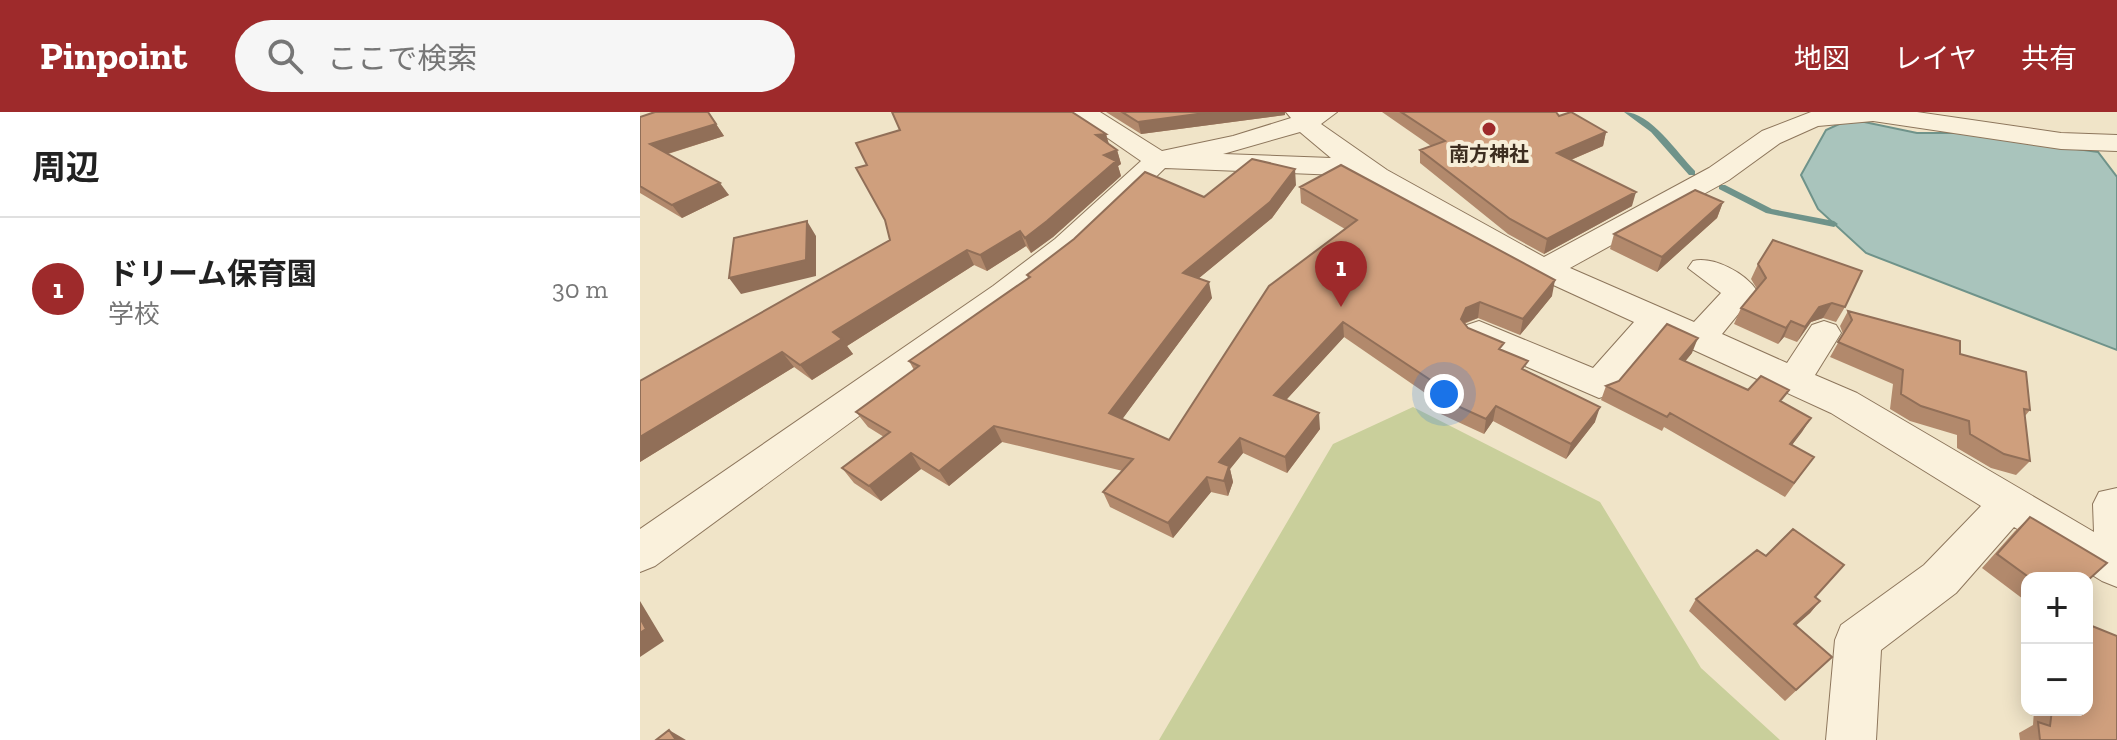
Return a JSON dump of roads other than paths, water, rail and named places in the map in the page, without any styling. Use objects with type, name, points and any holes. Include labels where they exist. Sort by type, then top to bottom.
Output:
[{"type":"street","points":[[1083,112],[1158,160],[1339,167],[1356,163]]},
{"type":"street","points":[[1545,269],[1719,174],[1771,137],[1813,119],[1873,113],[2037,124],[2061,141],[2117,143]]},
{"type":"street","points":[[640,553],[1005,293],[1066,246],[1158,160],[1239,143],[1309,115],[1356,163],[1473,228],[1513,256],[1844,403],[2117,568]]},
{"type":"street","points":[[1700,338],[1741,291],[1704,268]]},
{"type":"street","points":[[1479,333],[1599,385],[1656,319]]},
{"type":"street","points":[[1794,380],[1824,333]]},
{"type":"street","points":[[1851,740],[1858,640],[1940,579],[2009,504]]},
{"type":"street","points":[[2114,504],[2117,556]]},
{"type":"water","points":[[1850,119],[1917,133],[1963,133],[2098,152],[2117,177],[2117,350],[1866,253],[1818,209],[1801,175],[1826,130]]},
{"type":"waterway","points":[[1628,112],[1654,131],[1692,173]]},
{"type":"waterway","points":[[1722,187],[1769,211],[1834,224]]},
{"type":"place","name":"南方神社","points":[[1489,129]]},
{"type":"place","name":"ドリーム保育園","points":[[1341,307]]}]
